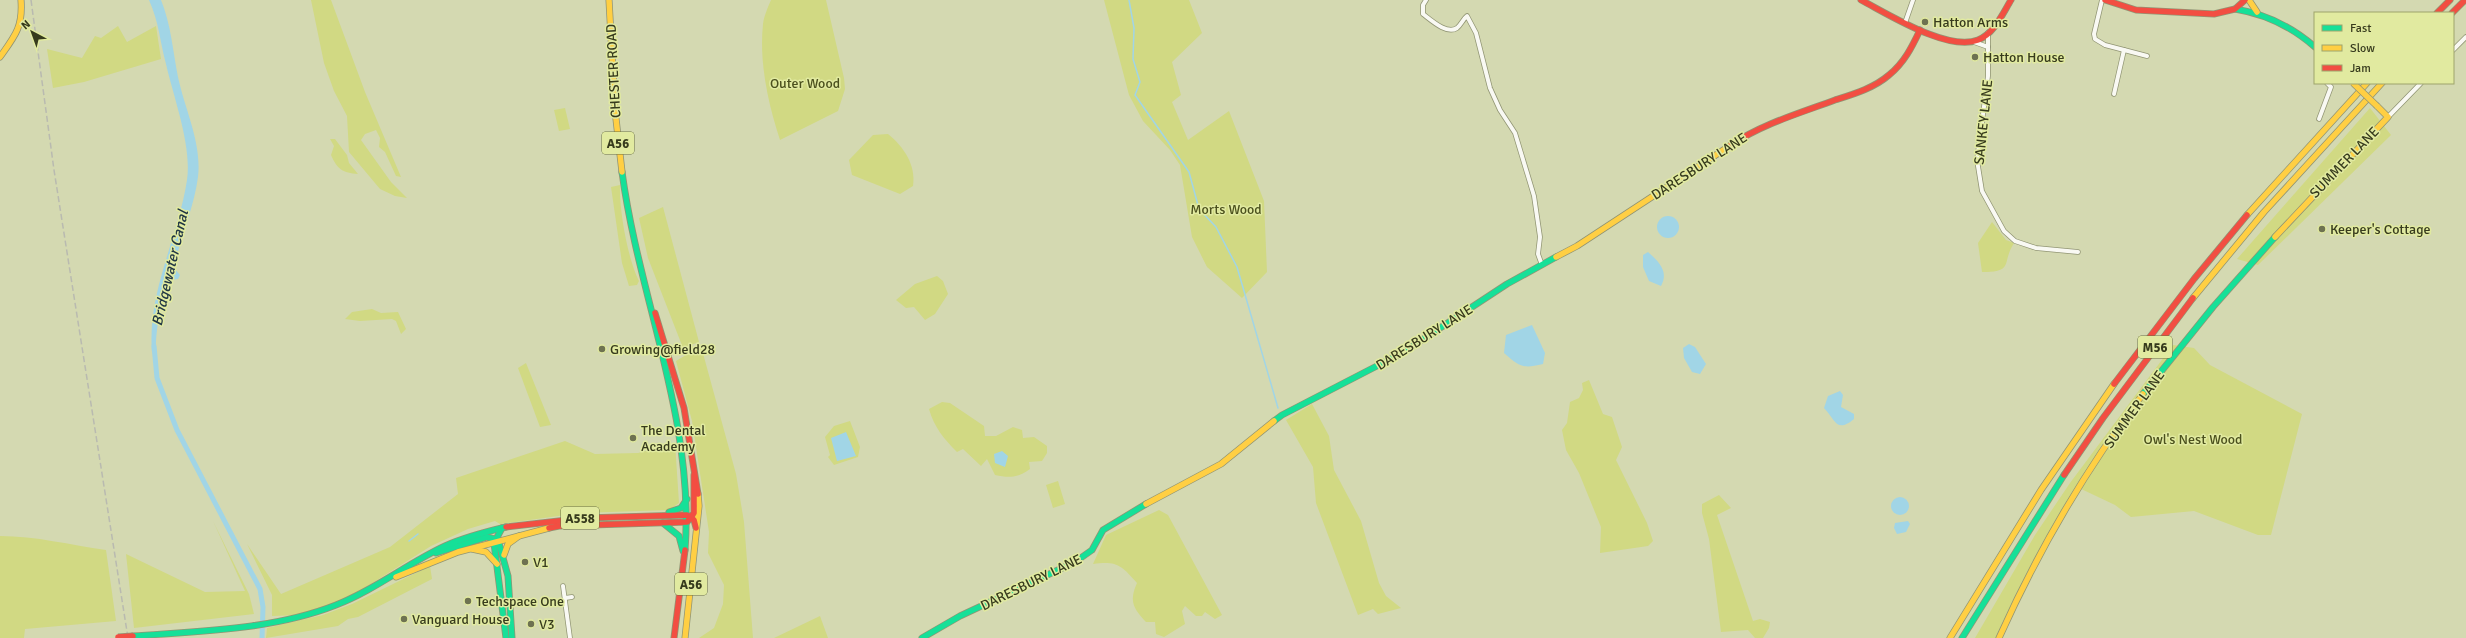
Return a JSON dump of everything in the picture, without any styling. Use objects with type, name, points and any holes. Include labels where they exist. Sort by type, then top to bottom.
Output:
[{"type":"main road","points":[[0,57],[18,32],[22,17],[21,0]]},
{"type":"main road","name":"CHESTER ROAD","points":[[609,0],[613,93],[629,221],[675,403],[682,445],[689,518],[685,560],[674,638]]},
{"type":"main road","points":[[1861,0],[1920,30],[1957,41],[1972,42],[1988,33],[2011,0]]},
{"type":"main road","points":[[2103,0],[2136,10],[2214,14],[2235,9],[2257,12],[2286,25],[2314,46]]},
{"type":"main road","points":[[2235,9],[2245,0]]},
{"type":"main road","points":[[2249,0],[2257,12]]},
{"type":"main road","points":[[2438,12],[2450,0]]},
{"type":"main road","points":[[2453,12],[2466,0]]},
{"type":"main road","name":"DARESBURY LANE","points":[[922,638],[960,616],[1075,562],[1092,550],[1103,530],[1171,489],[1221,464],[1282,415],[1402,352],[1494,292],[1577,246],[1744,136],[1788,117],[1872,87],[1884,80],[1899,67],[1920,30]]},
{"type":"main road","points":[[2354,84],[2388,117]]},
{"type":"main road","name":"M56","points":[[1950,638],[2003,549],[2062,458],[2175,302],[2284,172],[2366,84]]},
{"type":"main road","name":"M56","points":[[1962,638],[2020,542],[2078,454],[2184,309],[2287,185],[2381,84]]},
{"type":"main road","name":"SUMMER LANE","points":[[1999,638],[2027,577],[2061,514],[2130,414],[2239,276],[2310,197],[2388,117]]},
{"type":"main road","name":"CHESTER ROAD","points":[[644,283],[683,397],[692,441],[694,472],[699,506],[685,638]]},
{"type":"main road","name":"A56","points":[[694,472],[689,518],[697,530]]},
{"type":"main road","name":"A558","points":[[658,516],[681,508],[687,499]]},
{"type":"main road","name":"A558","points":[[116,638],[272,622],[336,606],[373,590],[429,554],[470,536],[502,528],[566,518],[658,516],[689,518]]},
{"type":"main road","name":"A558","points":[[390,579],[496,539],[576,524],[663,523],[689,518]]},
{"type":"main road","points":[[663,523],[674,531],[681,540],[685,560]]},
{"type":"main road","points":[[502,528],[496,539],[497,564],[506,625],[506,638]]},
{"type":"main road","points":[[504,558],[508,544],[522,534]]},
{"type":"main road","points":[[429,554],[487,537],[496,539]]},
{"type":"main road","points":[[496,539],[504,558],[511,600],[512,638]]},
{"type":"main road","points":[[470,549],[486,552],[497,564]]},
{"type":"street","points":[[1426,0],[1422,10],[1423,14],[1428,18],[1446,29],[1453,30],[1458,27],[1467,16],[1476,34],[1490,88],[1500,110],[1515,133],[1534,196],[1540,237],[1538,254],[1542,265]]},
{"type":"street","points":[[1905,23],[1913,0]]},
{"type":"street","points":[[2103,0],[2094,34],[2095,39],[2105,45],[2147,56]]},
{"type":"street","name":"SANKEY LANE","points":[[1988,33],[1988,76],[1977,160],[1982,191],[2004,231],[2015,241],[2036,248],[2078,252]]},
{"type":"street","points":[[2454,49],[2466,37]]},
{"type":"street","points":[[1972,42],[1988,46]]},
{"type":"street","points":[[2114,94],[2124,50]]},
{"type":"street","points":[[2319,119],[2331,87],[2329,84]]},
{"type":"street","points":[[2388,117],[2420,84]]},
{"type":"street","points":[[564,586],[570,638]]},
{"type":"street","points":[[565,598],[572,597]]},
{"type":"green space","points":[[311,0],[331,0],[365,92],[401,177],[396,176],[385,152],[379,147],[380,138],[376,130],[365,134],[361,140],[391,182],[407,198],[395,196],[380,189],[349,152],[347,116],[334,91],[324,63]]},
{"type":"green space","name":"Outer Wood","points":[[771,0],[826,0],[844,78],[845,89],[838,111],[780,140],[768,97],[762,53],[763,24]]},
{"type":"green space","name":"Morts Wood","points":[[1104,0],[1189,0],[1202,33],[1172,62],[1181,95],[1172,102],[1188,140],[1229,111],[1264,201],[1267,272],[1242,298],[1207,267],[1192,237],[1180,165],[1170,150],[1143,121],[1129,95]]},
{"type":"green space","points":[[118,26],[127,42],[156,26],[161,59],[84,82],[53,88],[47,49],[82,58],[95,36],[101,38]]},
{"type":"green space","points":[[565,108],[570,129],[559,131],[554,110]]},
{"type":"green space","points":[[2370,108],[2391,135],[2258,265],[2237,259]]},
{"type":"green space","points":[[888,134],[904,151],[913,171],[913,186],[900,194],[852,175],[849,160],[873,135]]},
{"type":"green space","points":[[330,139],[335,139],[347,155],[349,163],[358,174],[348,173],[338,167],[331,155],[334,146]]},
{"type":"green space","points":[[620,185],[623,221],[631,261],[639,281],[637,285],[629,286],[622,263],[611,187]]},
{"type":"green space","points":[[663,207],[699,342],[683,348],[648,258],[639,218]]},
{"type":"green space","points":[[1992,222],[2006,240],[2014,243],[2010,250],[2006,265],[2003,268],[1992,272],[1982,272],[1978,243]]},
{"type":"green space","points":[[937,276],[943,281],[948,294],[935,314],[925,320],[914,307],[906,308],[896,300],[915,284]]},
{"type":"green space","points":[[372,309],[381,313],[398,312],[406,329],[401,334],[396,321],[392,319],[360,321],[345,319],[352,312]]},
{"type":"green space","name":"Owl's Nest Wood","points":[[2173,345],[2194,348],[2210,365],[2302,414],[2271,535],[2258,535],[2194,511],[2131,517],[2115,505],[2077,487],[1996,638],[1975,638],[2035,535],[2070,483]]},
{"type":"green space","points":[[701,346],[736,474],[744,522],[753,638],[699,638],[714,628],[723,604],[724,585],[708,553],[709,532],[692,421],[676,361]]},
{"type":"green space","points":[[526,363],[551,425],[540,427],[518,368]]},
{"type":"green space","points":[[1589,380],[1603,414],[1612,417],[1622,447],[1616,460],[1647,523],[1653,541],[1648,546],[1600,553],[1601,527],[1579,473],[1566,450],[1562,430],[1567,423],[1570,402],[1579,398],[1583,390],[1582,383]]},
{"type":"green space","points":[[942,402],[950,403],[984,426],[985,436],[996,436],[1013,427],[1022,430],[1023,438],[1034,437],[1047,446],[1047,453],[1042,461],[1029,462],[1030,469],[1017,476],[1005,477],[995,475],[987,459],[981,466],[963,449],[957,452],[940,432],[929,409]]},
{"type":"green space","points":[[1312,404],[1329,436],[1334,470],[1361,521],[1379,583],[1386,596],[1401,608],[1378,614],[1373,609],[1358,615],[1316,503],[1313,467],[1286,420]]},
{"type":"green space","points":[[850,421],[860,447],[858,457],[834,465],[828,457],[830,455],[825,437],[834,426]]},
{"type":"green space","points":[[565,441],[595,454],[638,453],[675,443],[679,503],[669,510],[580,513],[500,524],[495,521],[468,529],[431,546],[336,606],[305,615],[272,616],[272,595],[247,544],[281,594],[390,547],[458,494],[456,478]]},
{"type":"green space","points":[[1058,481],[1065,504],[1053,508],[1046,485]]},
{"type":"green space","points":[[1719,495],[1731,508],[1717,515],[1753,621],[1760,619],[1770,622],[1769,628],[1763,638],[1755,638],[1748,630],[1721,632],[1709,539],[1702,513],[1702,504]]},
{"type":"green space","points":[[1159,510],[1168,515],[1222,615],[1215,619],[1205,612],[1202,616],[1196,616],[1185,606],[1182,611],[1185,624],[1164,637],[1156,634],[1155,622],[1146,622],[1135,608],[1133,595],[1137,583],[1132,577],[1122,568],[1113,564],[1093,564],[1106,535]]},
{"type":"green space","points":[[213,521],[249,594],[254,614],[134,628],[126,554],[205,592],[245,591]]},
{"type":"green space","points":[[0,536],[40,539],[106,550],[116,621],[25,629],[24,638],[0,638]]},
{"type":"green space","points":[[430,566],[432,579],[358,617],[348,619],[338,626],[266,638],[267,628],[323,615],[352,604]]},
{"type":"green space","points":[[820,616],[828,638],[774,638]]},
{"type":"water","points":[[149,0],[161,0],[164,9],[178,77],[198,152],[199,164],[196,189],[174,268],[180,275],[178,279],[170,280],[164,295],[158,326],[156,352],[152,352],[154,308],[164,266],[183,202],[188,167],[185,138],[157,24]]},
{"type":"water","points":[[1664,216],[1672,216],[1679,223],[1679,231],[1672,238],[1664,238],[1657,231],[1657,223]]},
{"type":"water","points":[[1648,252],[1662,267],[1664,276],[1661,286],[1649,281],[1643,267],[1643,255]]},
{"type":"water","points":[[1532,325],[1545,353],[1543,364],[1522,366],[1504,353],[1506,335]]},
{"type":"water","points":[[1689,344],[1695,347],[1706,364],[1700,374],[1692,372],[1684,358],[1683,348]]},
{"type":"water","points":[[1840,391],[1843,395],[1841,407],[1854,414],[1854,419],[1843,425],[1836,423],[1824,408],[1828,396]]},
{"type":"water","points":[[846,432],[856,456],[837,461],[831,438]]},
{"type":"water","points":[[1002,451],[1008,456],[1005,467],[995,463],[994,454]]},
{"type":"water","points":[[1900,497],[1906,500],[1909,506],[1906,512],[1900,515],[1894,512],[1891,506],[1894,500]]},
{"type":"water","points":[[1908,521],[1910,524],[1906,532],[1897,534],[1894,528],[1895,523]]},
{"type":"waterway","points":[[1129,0],[1134,28],[1133,59],[1140,82],[1135,95],[1189,172],[1199,209],[1216,227],[1237,267],[1278,408]]},
{"type":"waterway","name":"Bridgewater Canal","points":[[154,346],[157,378],[177,430],[260,589],[263,607],[262,638]]},
{"type":"waterway","points":[[409,541],[418,534]]},
{"type":"railway","points":[[31,0],[54,170],[128,638]]},
{"type":"traffic: fast","points":[[2235,9],[2257,14],[2278,22],[2297,33],[2314,46]]},
{"type":"traffic: fast","points":[[622,172],[630,219],[640,266],[664,360],[682,454],[686,502],[685,550]]},
{"type":"traffic: fast","points":[[2143,394],[2213,307],[2275,237]]},
{"type":"traffic: fast","points":[[1274,421],[1282,415],[1402,353],[1507,284],[1556,257]]},
{"type":"traffic: fast","points":[[1962,638],[2064,475]]},
{"type":"traffic: fast","points":[[669,512],[681,508],[687,499]]},
{"type":"traffic: fast","points":[[922,638],[960,616],[1075,562],[1092,550],[1103,530],[1146,504]]},
{"type":"traffic: fast","points":[[663,523],[679,536],[683,551]]},
{"type":"traffic: fast","points":[[133,636],[236,628],[287,620],[312,613],[336,605],[364,592],[445,546],[468,537],[506,527]]},
{"type":"traffic: fast","points":[[502,528],[494,543],[506,638]]},
{"type":"traffic: fast","points":[[436,553],[487,537],[498,540],[508,576],[512,638]]},
{"type":"traffic: slow","points":[[0,57],[17,31],[21,17],[21,0]]},
{"type":"traffic: slow","points":[[609,0],[615,110],[622,172]]},
{"type":"traffic: slow","points":[[2249,0],[2257,12]]},
{"type":"traffic: slow","points":[[2354,84],[2377,106]]},
{"type":"traffic: slow","points":[[2247,215],[2366,84]]},
{"type":"traffic: slow","points":[[2193,298],[2264,212],[2381,84]]},
{"type":"traffic: slow","points":[[2275,237],[2388,117],[2377,106]]},
{"type":"traffic: slow","points":[[1556,257],[1577,246],[1731,145]]},
{"type":"traffic: slow","points":[[1950,638],[2041,490],[2114,384]]},
{"type":"traffic: slow","points":[[1999,638],[2030,574],[2064,512],[2102,452],[2143,394]]},
{"type":"traffic: slow","points":[[1146,504],[1221,464],[1274,421]]},
{"type":"traffic: slow","points":[[685,638],[699,506],[698,494]]},
{"type":"traffic: slow","points":[[396,577],[458,552],[549,528]]},
{"type":"traffic: slow","points":[[504,555],[508,544],[519,536]]},
{"type":"traffic: slow","points":[[472,549],[486,552],[497,564]]},
{"type":"traffic: jam","points":[[1861,0],[1918,30],[1951,41],[1965,42],[1978,40],[1989,33],[1998,23],[2011,0]]},
{"type":"traffic: jam","points":[[2105,0],[2136,10],[2214,14],[2235,9],[2245,0]]},
{"type":"traffic: jam","points":[[2438,12],[2450,0]]},
{"type":"traffic: jam","points":[[2453,12],[2465,0]]},
{"type":"traffic: jam","points":[[1731,145],[1768,125],[1877,84],[1889,75],[1903,60],[1911,49],[1920,30]]},
{"type":"traffic: jam","points":[[2114,384],[2194,279],[2247,215]]},
{"type":"traffic: jam","points":[[2064,475],[2103,418],[2193,298]]},
{"type":"traffic: jam","points":[[655,313],[684,408],[698,494]]},
{"type":"traffic: jam","points":[[549,528],[559,526],[687,522],[694,513],[694,475]]},
{"type":"traffic: jam","points":[[506,527],[585,518],[687,515],[694,520],[696,528]]},
{"type":"traffic: jam","points":[[674,638],[685,550]]},
{"type":"traffic: jam","points":[[118,637],[133,636]]},
{"type":"place","name":"Hatton Arms","points":[[1925,22]]},
{"type":"place","name":"Hatton House","points":[[1975,57]]},
{"type":"place","name":"Keeper's Cottage","points":[[2322,229]]},
{"type":"place","name":"Growing@field28","points":[[602,349]]},
{"type":"place","name":"The Dental Academy","points":[[633,438]]},
{"type":"place","name":"V1","points":[[525,562]]},
{"type":"place","name":"Techspace One","points":[[468,601]]},
{"type":"place","name":"Vanguard House","points":[[404,619]]},
{"type":"place","name":"V3","points":[[531,624]]}]
